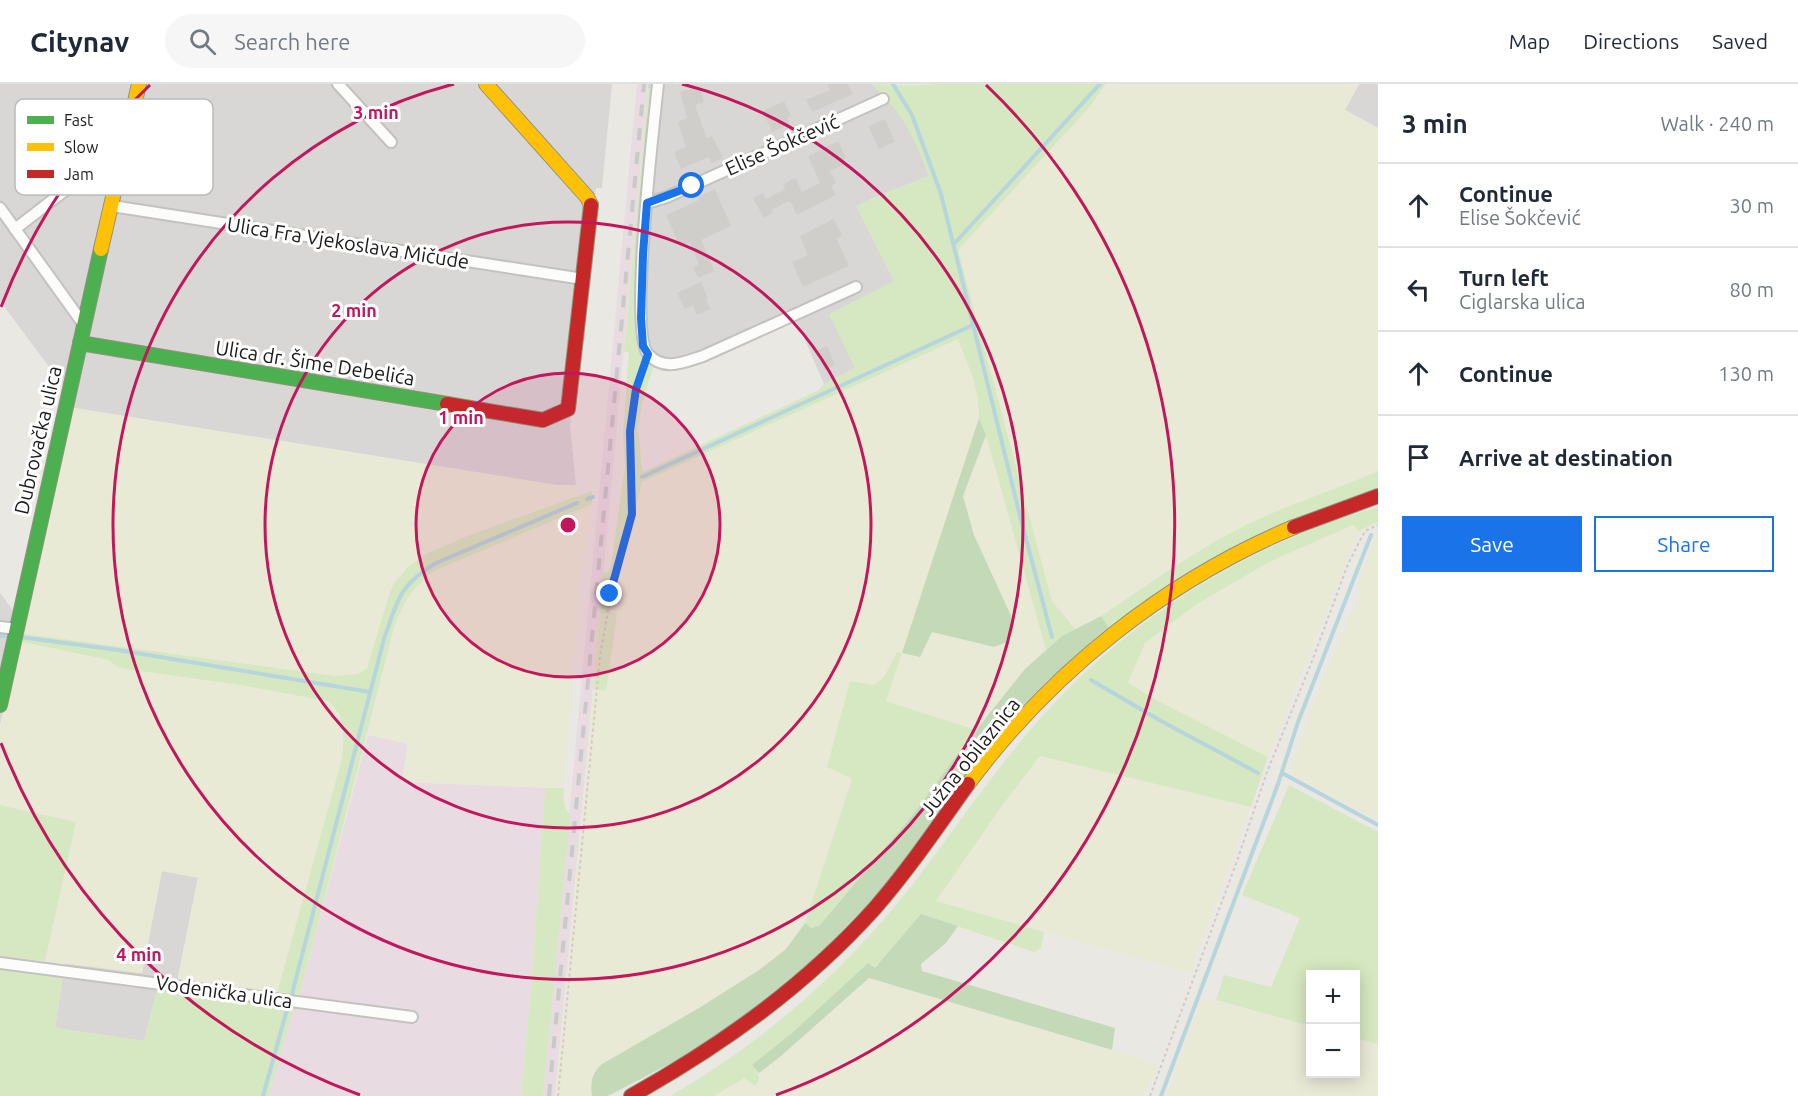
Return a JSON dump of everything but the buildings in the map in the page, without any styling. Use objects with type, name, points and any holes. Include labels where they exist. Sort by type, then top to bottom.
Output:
[{"type":"street","name":"Dubrovačka ulica","points":[[136,99],[139,84]]},
{"type":"street","points":[[338,84],[391,142]]},
{"type":"street","points":[[486,84],[586,197],[592,207],[583,279]]},
{"type":"street","points":[[658,84],[643,254],[641,324],[643,346],[648,354],[668,365],[680,364],[703,356],[856,287]]},
{"type":"street","name":"Elise Šokčević","points":[[647,203],[667,197],[883,99]]},
{"type":"street","points":[[15,229],[59,195]]},
{"type":"street","name":"Dubrovačka ulica","points":[[0,705],[114,195]]},
{"type":"street","name":"Ulica Fra Vjekoslava Mičude","points":[[112,206],[583,279]]},
{"type":"street","points":[[0,208],[84,325]]},
{"type":"street","name":"Ulica dr. Šime Debelića","points":[[80,343],[543,420],[568,409],[583,279]]},
{"type":"street","name":"Južna obilaznica","points":[[631,1096],[705,1054],[744,1028],[822,963],[864,921],[1020,721],[1067,673],[1101,643],[1156,601],[1223,560],[1305,521],[1378,496]]},
{"type":"street","points":[[0,627],[17,629]]},
{"type":"street","name":"Vodenička ulica","points":[[0,963],[412,1017]]},
{"type":"path","points":[[558,1096],[600,656],[610,594],[632,514],[630,431],[636,389],[648,354]]},
{"type":"path","points":[[1150,1096],[1267,772],[1297,700],[1348,564],[1365,531],[1378,525]]},
{"type":"shaded area","points":[[0,84],[612,84],[602,188],[596,188],[570,425],[576,485],[557,485],[60,406],[64,387],[0,301]]},
{"type":"shaded area","points":[[637,84],[648,84],[593,689],[555,1096],[543,1096]]},
{"type":"shaded area","points":[[648,84],[872,84],[893,104],[905,121],[918,147],[929,176],[869,200],[894,281],[855,368],[824,384],[796,319],[683,367],[673,370],[662,369],[654,365],[641,345],[654,89],[648,88]]},
{"type":"shaded area","points":[[1359,84],[1378,84],[1378,128],[1345,110]]},
{"type":"shaded area","points":[[0,593],[22,622],[0,726]]},
{"type":"shaded area","points":[[368,735],[408,743],[402,782],[545,788],[532,979],[521,1096],[269,1096],[296,995],[300,993]]},
{"type":"shaded area","points":[[162,871],[198,877],[175,992],[157,990],[144,1041],[55,1028],[65,963],[142,973]]},
{"type":"green space","points":[[872,84],[1106,84],[1087,110],[958,250],[1052,601],[1075,629],[1062,636],[1046,650],[986,435],[979,418],[978,399],[973,378],[958,339],[642,482],[610,612],[617,614],[606,691],[593,689],[603,572],[608,572],[611,566],[625,466],[623,436],[629,352],[624,352],[648,88],[655,89],[639,313],[654,365],[643,399],[638,427],[642,470],[645,471],[819,390],[824,384],[855,368],[829,314],[894,281],[856,206],[929,176],[918,149],[900,116]]},
{"type":"green space","points":[[1106,84],[1359,84],[1345,110],[1378,128],[1378,470],[1247,525],[1195,553],[1101,616],[1075,629],[1052,601],[958,250],[1087,110]]},
{"type":"green space","points":[[958,339],[973,378],[978,399],[979,418],[902,653],[932,632],[994,647],[1014,630],[1012,618],[974,534],[963,496],[986,435],[1046,650],[1025,669],[976,730],[886,701],[901,653],[897,652],[884,677],[874,685],[852,779],[805,923],[786,949],[759,970],[699,1008],[602,1064],[594,1071],[591,1085],[592,1096],[555,1096],[593,689],[606,690],[617,614],[610,613],[641,482]]},
{"type":"green space","points":[[69,407],[557,485],[576,485],[580,496],[470,535],[426,554],[407,568],[394,583],[367,668],[359,674],[335,676],[20,633]]},
{"type":"green space","points":[[979,418],[986,435],[963,496],[974,535],[1012,618],[1014,630],[1007,642],[994,647],[932,632],[920,657],[902,653]]},
{"type":"green space","points":[[1378,470],[1378,489],[1109,628],[1101,616],[1172,568],[1227,535],[1277,511]]},
{"type":"green space","points":[[592,491],[592,504],[434,571],[419,584],[405,603],[394,628],[300,993],[288,995],[277,993],[341,762],[343,728],[333,706],[327,701],[241,685],[126,669],[117,667],[109,660],[18,641],[20,633],[335,676],[358,674],[367,668],[390,592],[394,583],[407,568],[426,554],[470,535]]},
{"type":"green space","points":[[592,504],[580,586],[564,788],[402,782],[408,744],[368,735],[394,628],[412,589],[434,571]]},
{"type":"green space","points":[[1378,507],[1378,522],[1359,531],[1353,525],[1269,562],[1197,604],[1145,643],[1128,683],[1160,702],[1268,757],[1251,807],[1040,756],[1001,807],[936,901],[1044,932],[1041,948],[1034,952],[921,914],[875,969],[868,963],[792,1033],[753,1065],[759,1078],[755,1086],[744,1078],[714,1096],[670,1096],[705,1075],[771,1028],[802,1002],[860,946],[913,884],[1031,730],[1083,674],[1120,642],[1159,613],[1242,561],[1332,522]]},
{"type":"green space","points":[[1353,524],[1359,531],[1268,757],[1127,683],[1145,643],[1197,604],[1269,562]]},
{"type":"green space","points":[[1378,537],[1378,820],[1290,773],[1318,690],[1362,590],[1357,587],[1373,542]]},
{"type":"green space","points":[[1101,616],[1109,628],[1044,684],[1011,718],[905,861],[874,898],[804,970],[761,1005],[690,1053],[612,1094],[592,1096],[593,1078],[602,1064],[759,970],[786,949],[805,923],[811,928],[819,926],[912,816],[968,740],[1025,669],[1062,636]]},
{"type":"green space","points":[[18,641],[109,660],[117,667],[126,669],[241,685],[327,701],[334,705],[342,725],[341,762],[277,993],[178,978],[198,878],[162,871],[142,973],[45,961],[76,822],[0,805],[0,726]]},
{"type":"green space","points":[[897,652],[902,653],[886,701],[976,730],[912,816],[819,926],[811,928],[805,923],[852,779],[827,767],[850,681],[874,685],[884,677]]},
{"type":"green space","points":[[1040,756],[1251,807],[1190,973],[935,901]]},
{"type":"green space","points":[[1289,785],[1378,832],[1378,1044],[1360,1039],[1360,970],[1306,970],[1306,1025],[1216,1000],[1224,975],[1271,987],[1300,918],[1242,895]]},
{"type":"green space","points":[[545,788],[564,788],[564,802],[570,815],[543,1096],[521,1096],[532,979]]},
{"type":"green space","points":[[0,805],[76,822],[45,961],[0,956]]},
{"type":"green space","points":[[921,914],[958,926],[946,943],[921,964],[922,971],[1115,1028],[1112,1050],[869,978],[759,1073],[752,1065],[792,1033],[868,963],[875,968]]},
{"type":"green space","points":[[0,966],[63,974],[55,1028],[144,1041],[157,990],[175,992],[176,990],[294,1007],[269,1096],[0,1096]]},
{"type":"green space","points":[[869,978],[1157,1064],[1145,1096],[714,1096],[744,1078],[755,1085],[759,1080],[759,1073]]},
{"type":"green space","points":[[1202,997],[1306,1025],[1306,1078],[1360,1078],[1360,1039],[1378,1044],[1378,1096],[1167,1096]]},
{"type":"waterway","points":[[893,84],[912,115],[941,194],[1052,637]]},
{"type":"waterway","points":[[954,244],[1100,84]]},
{"type":"waterway","points":[[642,477],[973,325]]},
{"type":"waterway","points":[[587,499],[593,497]]},
{"type":"waterway","points":[[292,994],[384,639],[401,595],[414,579],[436,563],[577,503]]},
{"type":"waterway","points":[[1161,1096],[1278,784],[1298,722],[1371,535]]},
{"type":"waterway","points":[[0,636],[7,636]]},
{"type":"waterway","points":[[20,637],[118,650],[370,692]]},
{"type":"waterway","points":[[1091,680],[1258,773]]},
{"type":"waterway","points":[[1282,773],[1378,825]]},
{"type":"waterway","points":[[263,1096],[288,1006]]},
{"type":"railway","points":[[549,1096],[644,84]]},
{"type":"traffic: fast","points":[[0,705],[101,249]]},
{"type":"traffic: fast","points":[[80,343],[447,404]]},
{"type":"traffic: slow","points":[[136,99],[139,84]]},
{"type":"traffic: slow","points":[[486,84],[587,197],[591,205]]},
{"type":"traffic: slow","points":[[101,249],[113,195]]},
{"type":"traffic: slow","points":[[968,784],[1036,704],[1114,634],[1200,574],[1294,527]]},
{"type":"traffic: jam","points":[[447,404],[543,420],[568,409],[591,205]]},
{"type":"traffic: jam","points":[[1294,527],[1378,496]]},
{"type":"traffic: jam","points":[[631,1096],[730,1035],[820,963],[888,893],[968,784]]},
{"type":"route","points":[[610,594],[632,514],[630,431],[636,389],[648,354],[643,346],[641,331],[647,203],[692,186]]}]
